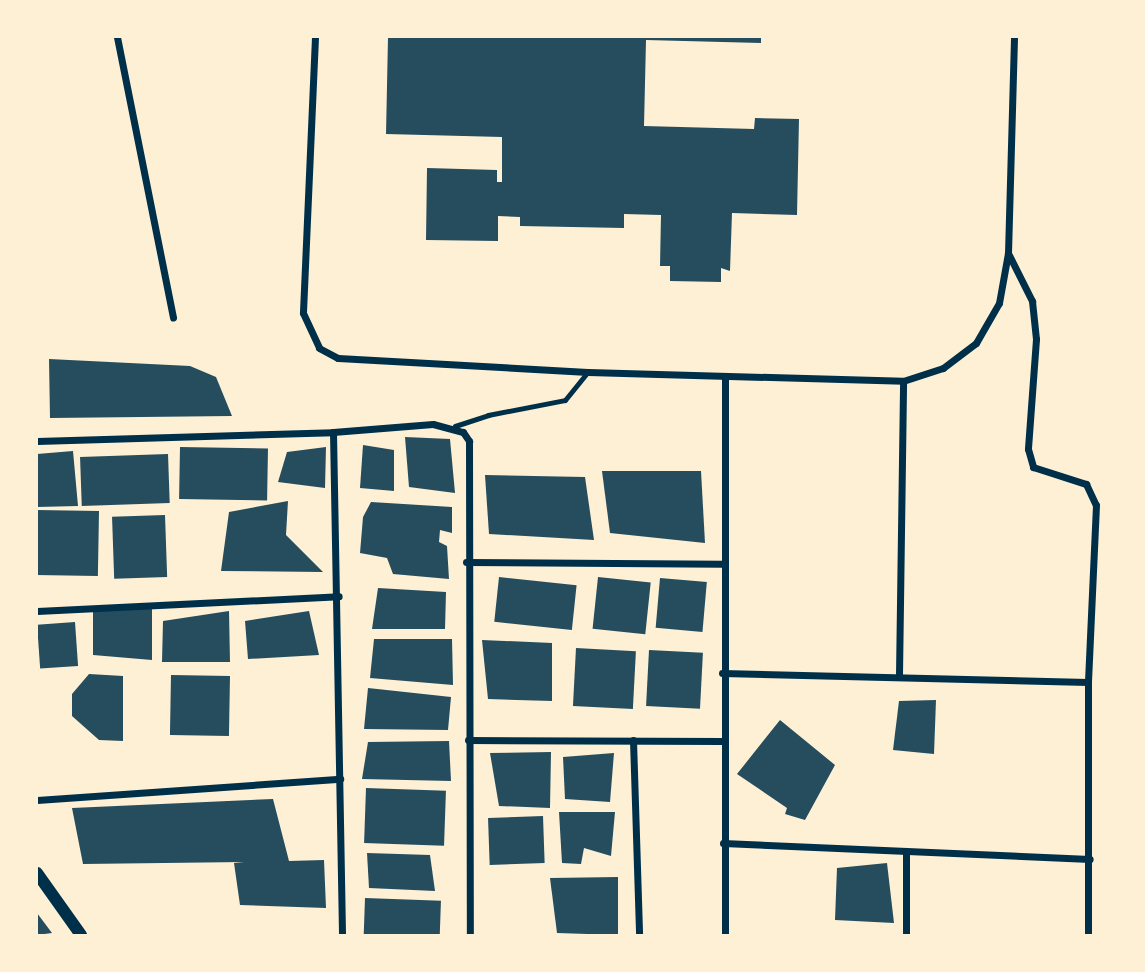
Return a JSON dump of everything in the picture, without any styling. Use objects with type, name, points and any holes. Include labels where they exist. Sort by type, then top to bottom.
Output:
[{"type":"street","points":[[117,37],[173,317]]},
{"type":"street","points":[[315,37],[303,313],[319,348],[338,358],[588,372],[903,382],[943,368],[976,343],[999,303],[1008,253],[1014,37]]},
{"type":"street","points":[[1008,253],[1032,301],[1036,339],[1028,450],[1033,467],[1086,484],[1096,505],[1088,682],[1088,935]]},
{"type":"street","points":[[725,376],[722,564],[725,935]]},
{"type":"street","points":[[899,675],[903,382]]},
{"type":"street","points":[[37,441],[455,426],[469,441],[466,562],[470,935]]},
{"type":"street","points":[[333,432],[339,596],[342,935]]},
{"type":"street","points":[[466,562],[722,564]]},
{"type":"street","points":[[37,611],[339,596]]},
{"type":"street","points":[[722,673],[899,675],[1088,682]]},
{"type":"street","points":[[468,740],[722,741]]},
{"type":"street","points":[[633,740],[639,935]]},
{"type":"street","points":[[37,800],[340,779]]},
{"type":"street","points":[[723,843],[1090,859]]},
{"type":"street","points":[[906,852],[906,935]]},
{"type":"street","points":[[37,873],[81,935]]},
{"type":"lane","points":[[455,426],[488,415],[565,400],[588,372]]},
{"type":"building","points":[[388,37],[761,37],[761,43],[646,40],[644,126],[754,129],[755,118],[799,119],[797,215],[732,213],[730,271],[721,268],[721,282],[670,281],[670,266],[660,266],[661,215],[624,214],[624,228],[520,226],[520,217],[498,216],[498,241],[426,240],[427,168],[497,170],[497,182],[502,182],[502,137],[386,134]]},
{"type":"building","points":[[49,359],[190,366],[216,377],[232,416],[50,418]]},
{"type":"building","points":[[405,437],[450,439],[455,493],[409,487]]},
{"type":"building","points":[[363,445],[394,450],[394,491],[360,488]]},
{"type":"building","points":[[180,447],[268,449],[267,501],[179,499]]},
{"type":"building","points":[[326,447],[325,488],[278,482],[287,452]]},
{"type":"building","points":[[73,451],[78,506],[37,507],[37,454]]},
{"type":"building","points":[[168,454],[170,503],[82,506],[80,457]]},
{"type":"building","points":[[602,471],[701,471],[705,543],[610,533]]},
{"type":"building","points":[[485,475],[585,477],[594,540],[489,534]]},
{"type":"building","points":[[288,501],[286,535],[323,572],[221,571],[229,512]]},
{"type":"building","points":[[371,502],[452,507],[452,533],[440,530],[439,542],[447,546],[449,579],[393,574],[387,558],[360,553],[363,517]]},
{"type":"building","points":[[37,510],[99,511],[98,576],[37,575]]},
{"type":"building","points":[[165,515],[167,577],[114,579],[112,517]]},
{"type":"building","points":[[499,577],[577,585],[572,630],[494,622]]},
{"type":"building","points":[[598,577],[651,583],[645,634],[593,629]]},
{"type":"building","points":[[660,578],[707,582],[702,632],[656,628]]},
{"type":"building","points":[[378,588],[446,592],[445,629],[372,629]]},
{"type":"building","points":[[152,606],[152,660],[93,655],[93,609]]},
{"type":"building","points":[[229,611],[230,662],[162,662],[163,621]]},
{"type":"building","points":[[309,611],[319,655],[248,659],[245,621]]},
{"type":"building","points":[[75,622],[78,666],[40,669],[37,625]]},
{"type":"building","points":[[374,639],[452,639],[453,685],[370,678]]},
{"type":"building","points":[[482,640],[552,643],[552,701],[488,699]]},
{"type":"building","points":[[576,648],[636,651],[633,709],[573,706]]},
{"type":"building","points":[[649,650],[703,653],[700,709],[646,706]]},
{"type":"building","points":[[89,674],[123,676],[123,741],[99,740],[72,716],[72,694]]},
{"type":"building","points":[[171,675],[230,676],[229,736],[170,735]]},
{"type":"building","points":[[368,688],[451,697],[448,730],[364,729]]},
{"type":"building","points":[[936,700],[934,754],[893,750],[899,701]]},
{"type":"building","points":[[780,720],[835,765],[805,820],[785,814],[787,808],[737,774]]},
{"type":"building","points":[[449,741],[451,781],[362,779],[368,742]]},
{"type":"building","points":[[551,752],[550,808],[499,806],[490,753]]},
{"type":"building","points":[[614,753],[610,802],[565,799],[563,757]]},
{"type":"building","points":[[366,788],[446,791],[444,846],[364,843]]},
{"type":"building","points":[[273,799],[289,861],[324,860],[326,908],[240,905],[234,863],[244,862],[83,864],[72,808]]},
{"type":"building","points":[[559,812],[615,812],[611,856],[584,848],[581,864],[562,863]]},
{"type":"building","points":[[543,816],[545,863],[490,865],[488,818]]},
{"type":"building","points":[[367,853],[430,855],[435,891],[369,888]]},
{"type":"building","points":[[887,863],[894,923],[835,920],[837,868]]},
{"type":"building","points":[[618,877],[618,935],[557,933],[550,878]]},
{"type":"building","points":[[365,898],[441,901],[440,935],[364,934]]},
{"type":"building","points":[[37,913],[52,933],[37,935]]}]
